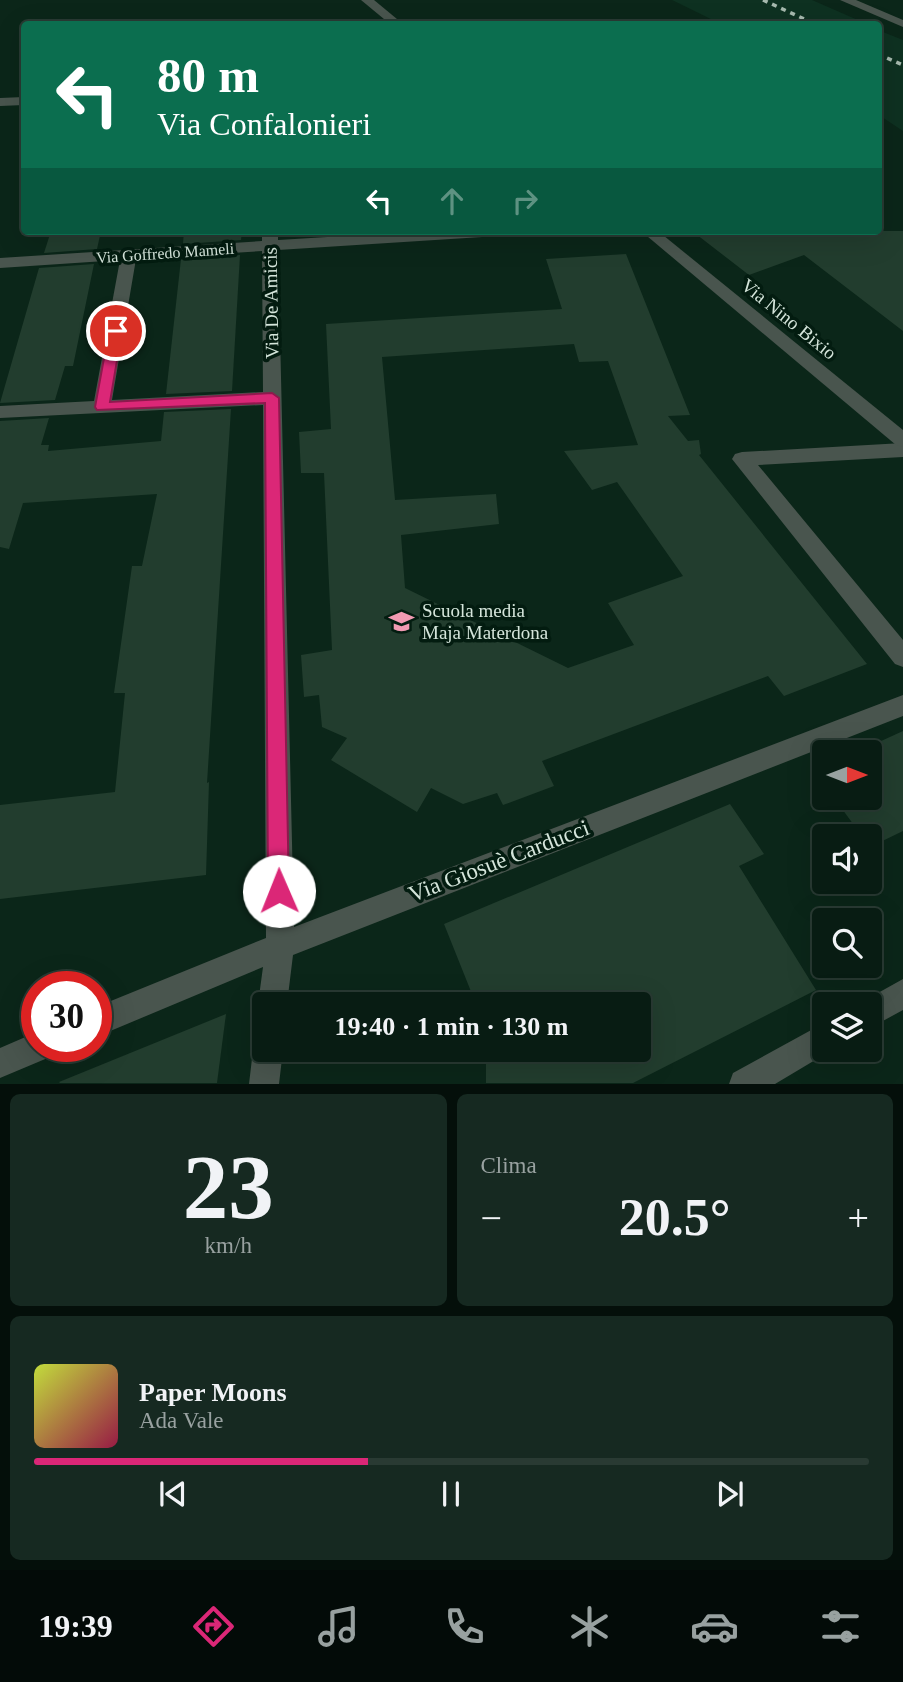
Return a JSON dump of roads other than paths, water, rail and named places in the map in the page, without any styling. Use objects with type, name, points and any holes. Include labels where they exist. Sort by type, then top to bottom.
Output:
[{"type":"street","points":[[367,0],[393,21]]},
{"type":"street","points":[[846,0],[903,24]]},
{"type":"street","points":[[0,102],[21,101]]},
{"type":"street","name":"Via Goffredo Mameli","points":[[0,263],[129,256],[270,238],[368,235]]},
{"type":"street","name":"Via Nino Bixio","points":[[654,235],[903,439]]},
{"type":"street","name":"Via De Amicis","points":[[270,238],[279,946],[274,992]]},
{"type":"street","points":[[102,407],[129,256]]},
{"type":"street","points":[[0,412],[272,398]]},
{"type":"street","points":[[903,450],[742,459],[903,657]]},
{"type":"street","name":"Via Giosuè Carducci","points":[[112,1015],[279,946],[903,705]]},
{"type":"street","points":[[882,1006],[903,994]]},
{"type":"street","points":[[744,1083],[812,1045]]},
{"type":"street","points":[[0,1063],[21,1054]]},
{"type":"street","points":[[264,1083],[267,1062]]},
{"type":"railway","points":[[763,0],[808,21]]},
{"type":"railway","points":[[882,56],[903,65]]},
{"type":"place","name":"Scuola media Maja Materdona","points":[[402,621]]}]
